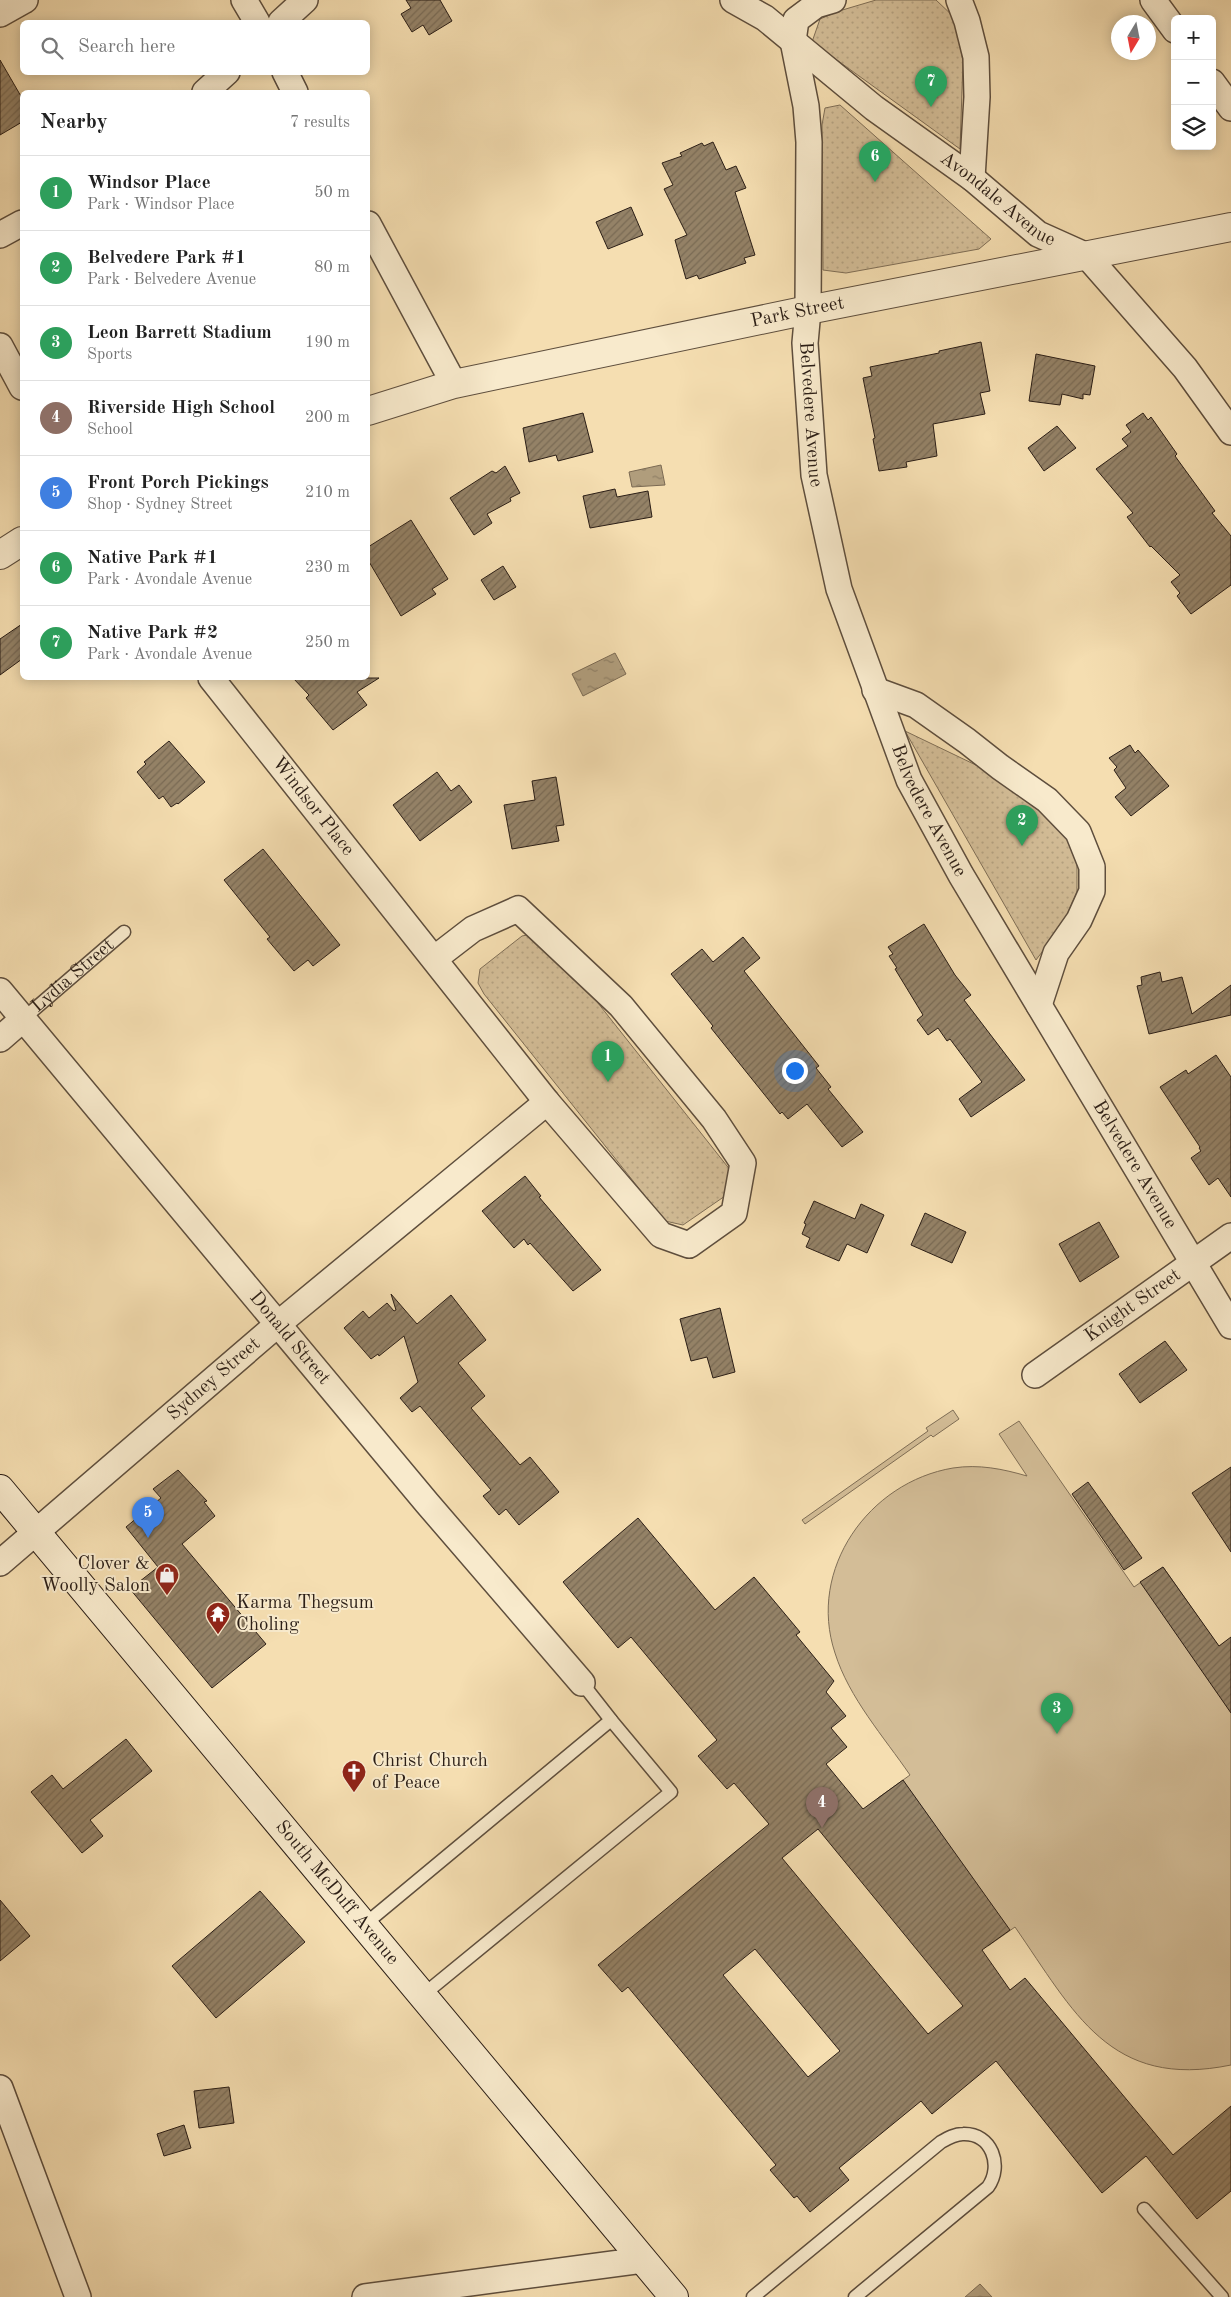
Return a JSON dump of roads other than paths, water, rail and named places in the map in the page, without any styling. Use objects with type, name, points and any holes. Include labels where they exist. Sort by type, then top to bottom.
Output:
[{"type":"main road","name":"Park Street","points":[[370,410],[454,384],[808,310],[1231,227]]},
{"type":"main road","points":[[0,555],[20,542]]},
{"type":"main road","name":"South McDuff Avenue","points":[[0,1489],[674,2297]]},
{"type":"street","points":[[0,14],[25,0]]},
{"type":"street","points":[[244,0],[256,20]]},
{"type":"street","points":[[283,20],[305,0]]},
{"type":"street","name":"Avondale Avenue","points":[[733,0],[765,18],[874,108],[972,178],[1038,234],[1087,256],[1185,368],[1231,432]]},
{"type":"street","points":[[793,42],[796,20],[816,6],[834,0]]},
{"type":"street","points":[[959,0],[967,21],[976,56],[977,97],[972,178]]},
{"type":"street","points":[[1153,0],[1171,25]]},
{"type":"street","name":"Belvedere Avenue","points":[[793,42],[806,106],[809,142],[808,310],[804,343],[814,475],[839,589],[909,780],[961,875],[1231,1326]]},
{"type":"street","points":[[207,90],[224,75]]},
{"type":"street","points":[[286,75],[295,90]]},
{"type":"street","points":[[1216,87],[1231,108]]},
{"type":"street","points":[[0,235],[20,223]]},
{"type":"street","points":[[370,228],[454,384]]},
{"type":"street","points":[[0,346],[20,383]]},
{"type":"street","name":"Windsor Place","points":[[213,680],[547,1102],[661,1235],[689,1245],[734,1213],[743,1163],[714,1119],[622,1006],[518,909],[473,929],[434,959]]},
{"type":"street","points":[[875,690],[916,705],[968,741],[1000,767],[1047,800],[1078,832],[1092,867],[1092,891],[1079,920],[1056,953],[1039,1005]]},
{"type":"street","name":"Donald Street","points":[[0,991],[427,1503],[582,1683]]},
{"type":"street","name":"Lydia Street","points":[[0,1039],[23,1019]]},
{"type":"street","name":"Sydney Street","points":[[0,1563],[278,1324],[547,1102]]},
{"type":"street","name":"Knight Street","points":[[1035,1375],[1231,1236]]},
{"type":"street","points":[[0,2088],[78,2297]]},
{"type":"street","points":[[365,2297],[643,2260]]},
{"type":"lane","name":"Lydia Street","points":[[23,1019],[124,932]]},
{"type":"lane","points":[[423,1995],[671,1792],[582,1683]]},
{"type":"lane","points":[[364,1925],[611,1720]]},
{"type":"lane","points":[[752,2297],[941,2142],[962,2134],[972,2135],[986,2142],[995,2157],[996,2170],[994,2179],[988,2187],[855,2297]]},
{"type":"lane","points":[[1144,2209],[1222,2297]]},
{"type":"water","points":[[661,465],[665,485],[632,487],[629,472]]},
{"type":"water","points":[[615,653],[626,674],[583,696],[572,674]]},
{"type":"water","points":[[980,2284],[992,2297],[965,2297]]},
{"type":"place","name":"Native Park #2","points":[[931,107]]},
{"type":"place","name":"Native Park #1","points":[[875,182]]},
{"type":"place","name":"Belvedere Park #1","points":[[1022,846]]},
{"type":"place","name":"Windsor Place","points":[[608,1082]]},
{"type":"place","name":"Front Porch Pickings","points":[[148,1538]]},
{"type":"place","name":"Clover & Woolly Salon","points":[[167,1596]]},
{"type":"place","name":"Karma Thegsum Choling","points":[[218,1635]]},
{"type":"place","name":"Leon Barrett Stadium","points":[[1057,1734]]},
{"type":"place","name":"Christ Church of Peace","points":[[354,1793]]},
{"type":"place","name":"Riverside High School","points":[[822,1828]]}]
